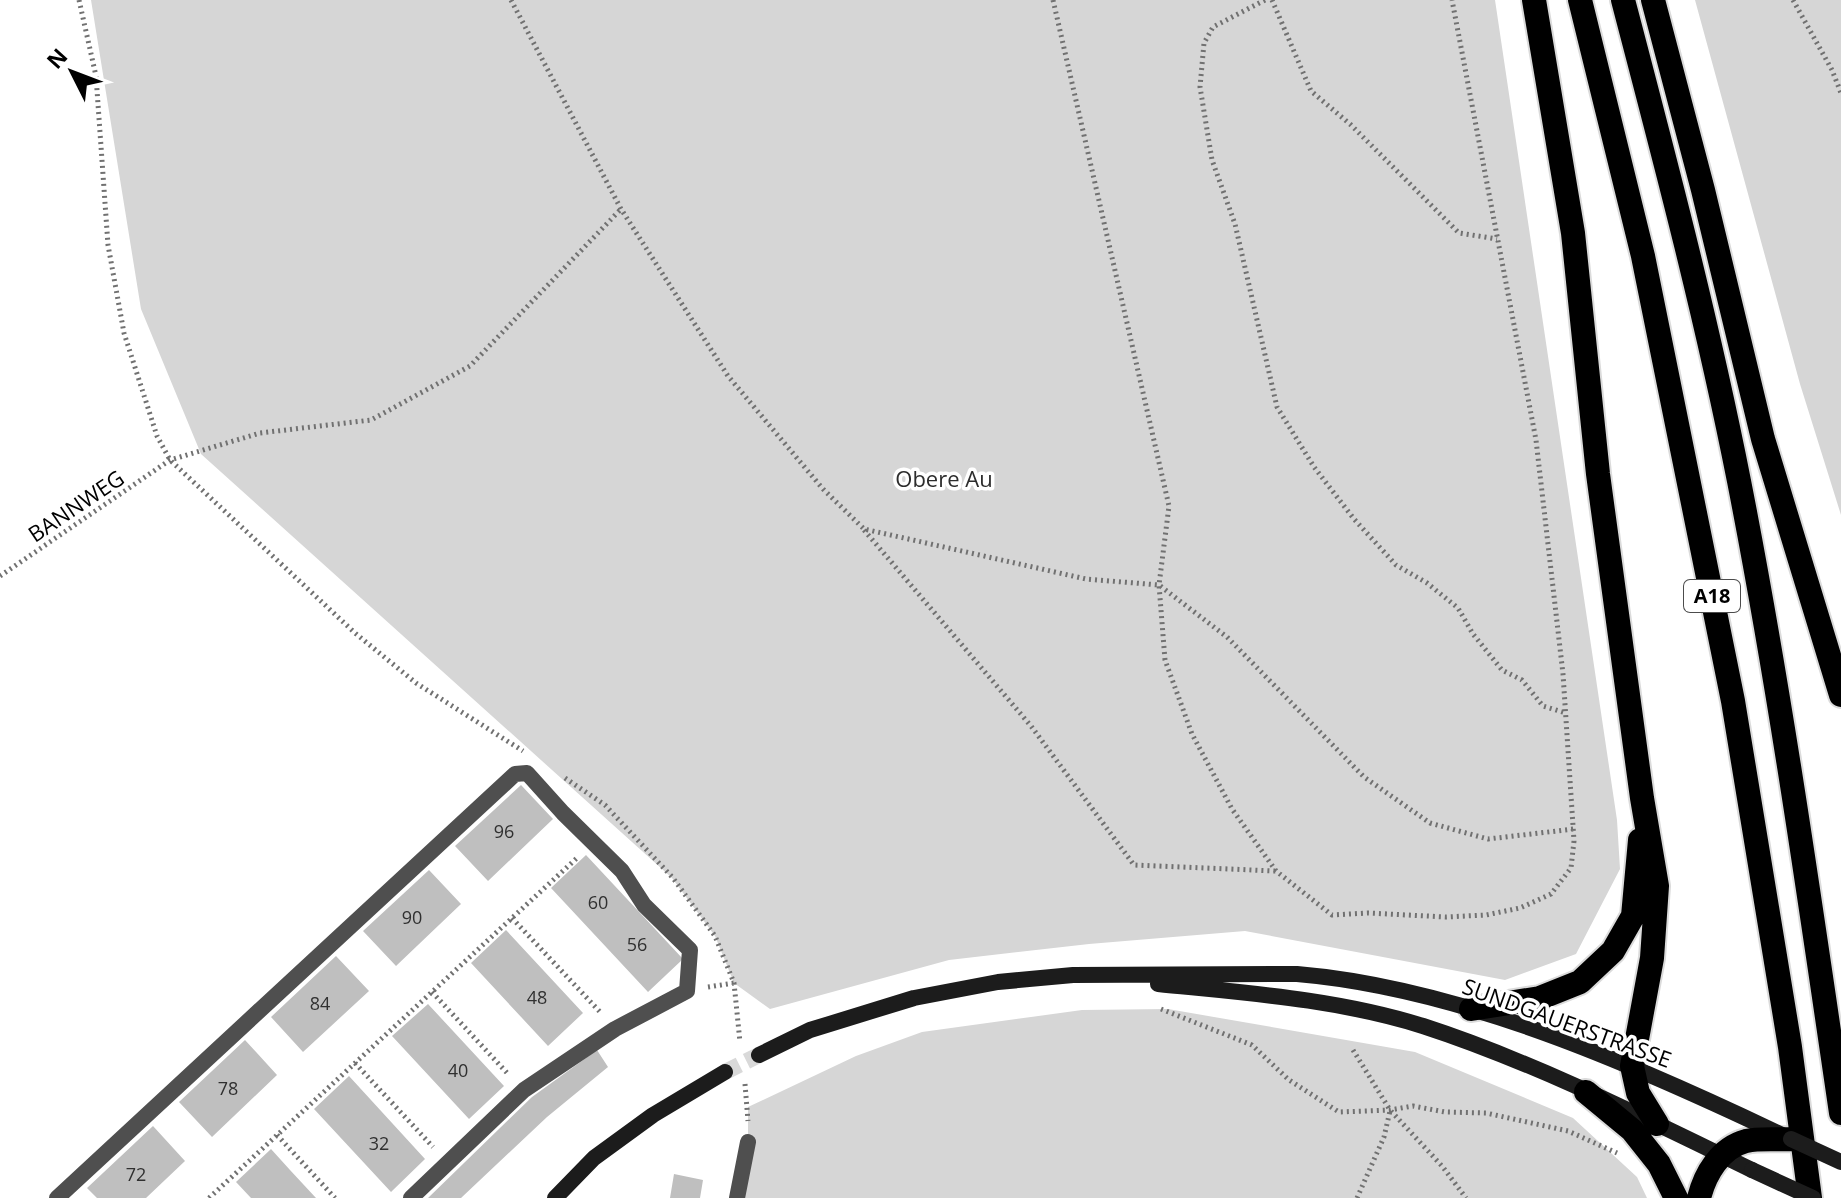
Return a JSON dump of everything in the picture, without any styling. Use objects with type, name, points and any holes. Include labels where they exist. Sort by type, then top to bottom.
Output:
[{"type":"highway","points":[[1534,0],[1573,233],[1598,474],[1657,886],[1652,958],[1632,1066],[1638,1093],[1657,1124]]},
{"type":"highway","name":"A18","points":[[1580,0],[1643,256],[1733,701],[1811,1198]]},
{"type":"highway","name":"A18","points":[[1623,0],[1688,249],[1739,480],[1783,727],[1841,1113]]},
{"type":"highway","points":[[1653,0],[1763,439],[1841,695]]},
{"type":"highway","points":[[1471,1009],[1540,998],[1580,982],[1613,951],[1633,916],[1642,798]]},
{"type":"highway","points":[[1586,1092],[1632,1130],[1659,1164],[1676,1198]]},
{"type":"highway","points":[[1699,1198],[1703,1183],[1721,1155],[1745,1141],[1791,1139]]},
{"type":"main road","name":"SUNDGAUERSTRASSE","points":[[759,1055],[810,1030],[914,998],[998,982],[1073,975],[1297,974],[1332,977],[1471,1009],[1632,1066],[1841,1162]]},
{"type":"main road","name":"SUNDGAUERSTRASSE","points":[[1073,975],[1321,1002],[1421,1026],[1495,1053],[1586,1092],[1811,1198]]},
{"type":"main road","points":[[555,1198],[594,1158],[653,1115],[725,1072]]},
{"type":"street","points":[[57,1198],[515,774],[527,773],[622,871],[644,905],[690,950],[687,991],[615,1029],[524,1090],[411,1198]]},
{"type":"street","points":[[737,1198],[748,1142]]},
{"type":"path","points":[[79,0],[96,76],[108,245],[124,333],[157,436],[170,460],[355,633],[416,683],[531,757]]},
{"type":"path","points":[[511,0],[621,209],[728,376],[823,489],[864,529],[1031,726],[1134,865],[1276,871]]},
{"type":"path","points":[[1053,0],[1169,506],[1159,585],[1165,660],[1192,734],[1232,809],[1276,871],[1332,915],[1368,913],[1446,917],[1486,915],[1520,908],[1551,894],[1571,868],[1574,829],[1549,538],[1536,440],[1452,0]]},
{"type":"path","points":[[1265,0],[1213,27],[1204,43],[1200,87],[1212,160],[1235,224],[1277,407],[1314,467],[1354,519],[1396,565],[1427,583],[1458,608],[1473,634],[1502,670],[1522,680],[1543,706],[1566,713]]},
{"type":"path","points":[[1272,0],[1311,91],[1351,125],[1459,233],[1498,239]]},
{"type":"path","points":[[1793,0],[1832,70],[1841,93]]},
{"type":"path","name":"BANNWEG","points":[[0,576],[170,460],[260,433],[371,420],[470,366],[621,209]]},
{"type":"path","points":[[864,529],[1086,579],[1159,585],[1227,637],[1364,777],[1430,823],[1488,839],[1574,829]]},
{"type":"path","points":[[556,773],[605,805],[673,878],[715,936],[734,983],[721,985]]},
{"type":"path","points":[[209,1198],[593,843]]},
{"type":"path","points":[[512,918],[615,1029]]},
{"type":"path","points":[[432,992],[524,1090]]},
{"type":"path","points":[[1159,1008],[1252,1045],[1289,1080],[1339,1112],[1413,1106],[1445,1112],[1486,1113],[1568,1131],[1625,1156]]},
{"type":"path","points":[[1353,1050],[1390,1110],[1442,1166],[1466,1198]]},
{"type":"path","points":[[355,1063],[447,1162]]},
{"type":"path","points":[[1357,1198],[1384,1137],[1390,1110]]},
{"type":"path","points":[[277,1135],[335,1198]]},
{"type":"green space","name":"Obere Au","points":[[91,0],[1495,0],[1617,820],[1620,869],[1576,954],[1505,980],[1245,931],[949,960],[770,1009],[734,983],[715,936],[672,878],[201,454],[141,309]]},
{"type":"green space","points":[[1695,0],[1841,0],[1841,515],[1800,384]]},
{"type":"green space","points":[[1168,1009],[1415,1052],[1573,1118],[1637,1177],[1647,1198],[737,1198],[748,1142],[748,1107],[856,1056],[922,1032],[1082,1010]]},
{"type":"building","points":[[521,785],[553,819],[488,881],[455,846]]},
{"type":"building","points":[[586,855],[683,959],[648,992],[551,888]]},
{"type":"building","points":[[429,870],[461,904],[396,966],[363,931]]},
{"type":"building","points":[[506,930],[583,1013],[548,1046],[471,963]]},
{"type":"building","points":[[336,956],[369,991],[303,1052],[271,1017]]},
{"type":"building","points":[[428,1004],[504,1086],[469,1119],[392,1036]]},
{"type":"building","points":[[245,1040],[277,1075],[212,1137],[179,1102]]},
{"type":"building","points":[[597,1050],[608,1067],[547,1117],[461,1198],[428,1198],[532,1097]]},
{"type":"building","points":[[349,1076],[425,1159],[391,1192],[314,1109]]},
{"type":"building","points":[[153,1126],[185,1161],[146,1198],[97,1198],[87,1188]]},
{"type":"building","points":[[271,1149],[316,1198],[251,1198],[236,1182]]},
{"type":"building","points":[[674,1174],[703,1180],[700,1198],[670,1198]]},
{"type":"tunnel","points":[[725,1072],[759,1055]]}]
